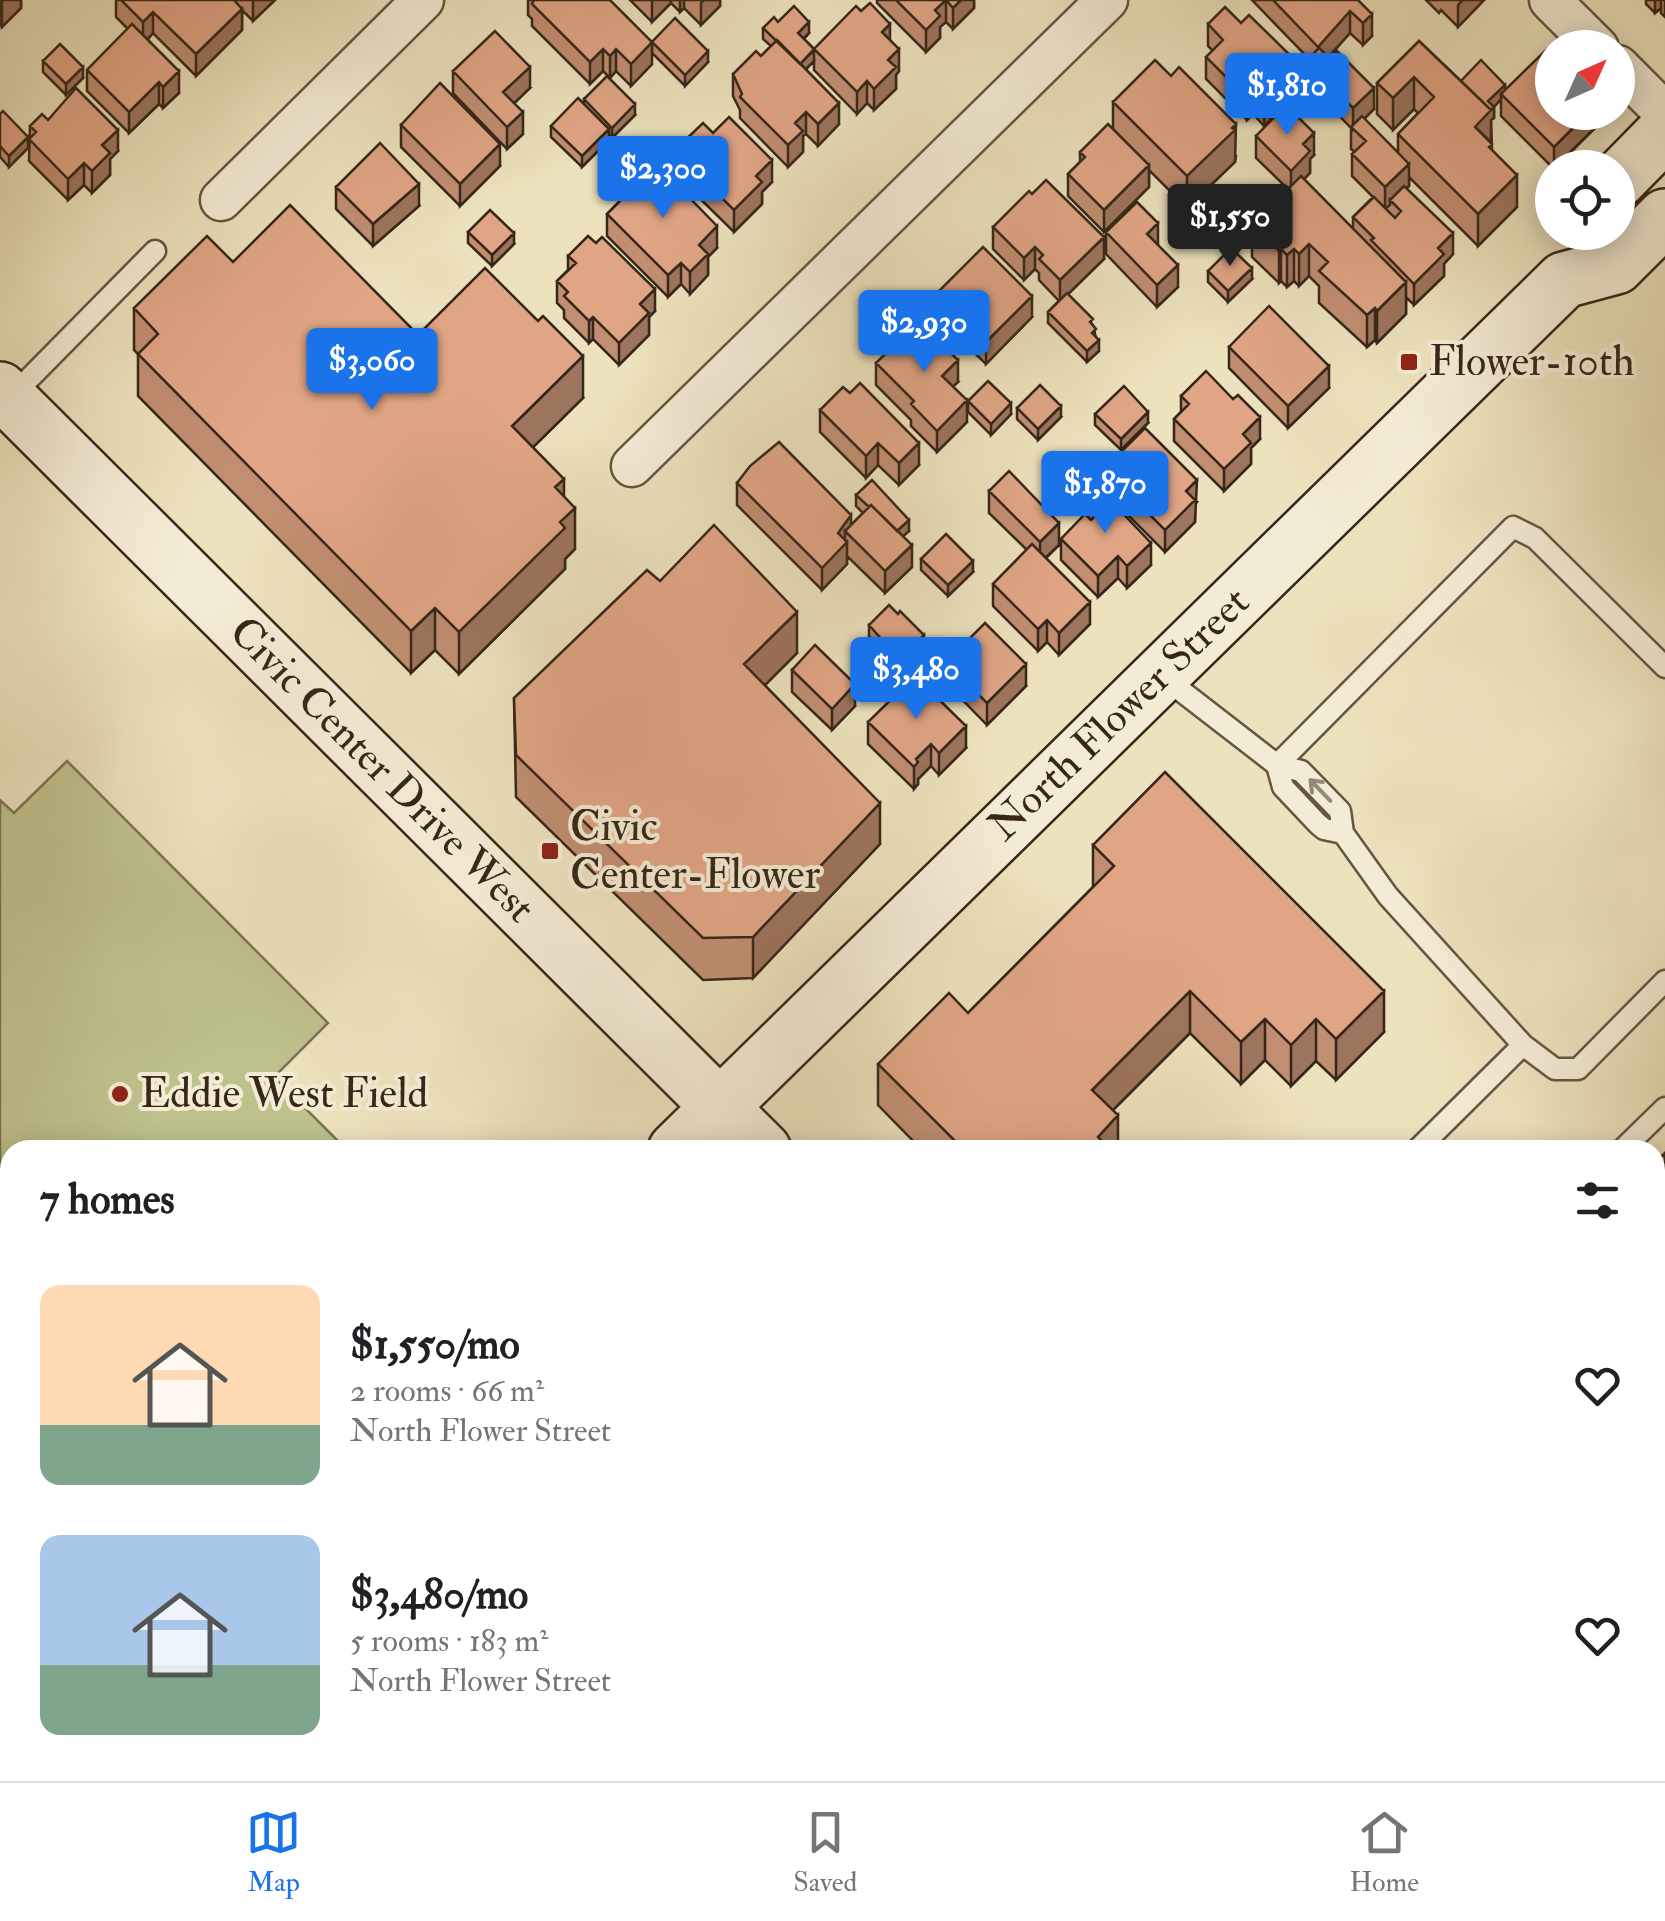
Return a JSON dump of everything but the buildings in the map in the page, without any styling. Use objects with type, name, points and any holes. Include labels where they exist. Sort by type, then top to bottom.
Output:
[{"type":"main road","points":[[1635,163],[1665,132]]},
{"type":"main road","name":"North Flower Street","points":[[686,1140],[1160,674],[1568,256],[1616,266],[1665,217]]},
{"type":"main road","name":"Civic Center Drive West","points":[[4,395],[754,1140]]},
{"type":"street","points":[[221,200],[423,0]]},
{"type":"street","points":[[632,466],[1107,0]]},
{"type":"street","points":[[1550,0],[1580,30]]},
{"type":"street","points":[[1635,83],[1665,113]]},
{"type":"lane","points":[[4,395],[154,250]]},
{"type":"lane","points":[[1277,764],[1513,527],[1535,538],[1665,667]]},
{"type":"lane","points":[[1160,674],[1277,764],[1283,787],[1324,829],[1343,832],[1388,896],[1523,1044],[1556,1069],[1578,1069],[1665,981]]},
{"type":"lane","points":[[1427,1140],[1523,1044]]},
{"type":"lane","points":[[1632,1140],[1665,1108]]},
{"type":"green space","name":"Eddie West Field","points":[[67,761],[328,1023],[274,1077],[337,1140],[0,1140],[0,800],[14,813]]},
{"type":"place","name":"Flower-10th","points":[[1409,362]]},
{"type":"place","name":"Civic Center-Flower","points":[[550,851]]},
{"type":"place","name":"Eddie West Field","points":[[120,1094]]}]
